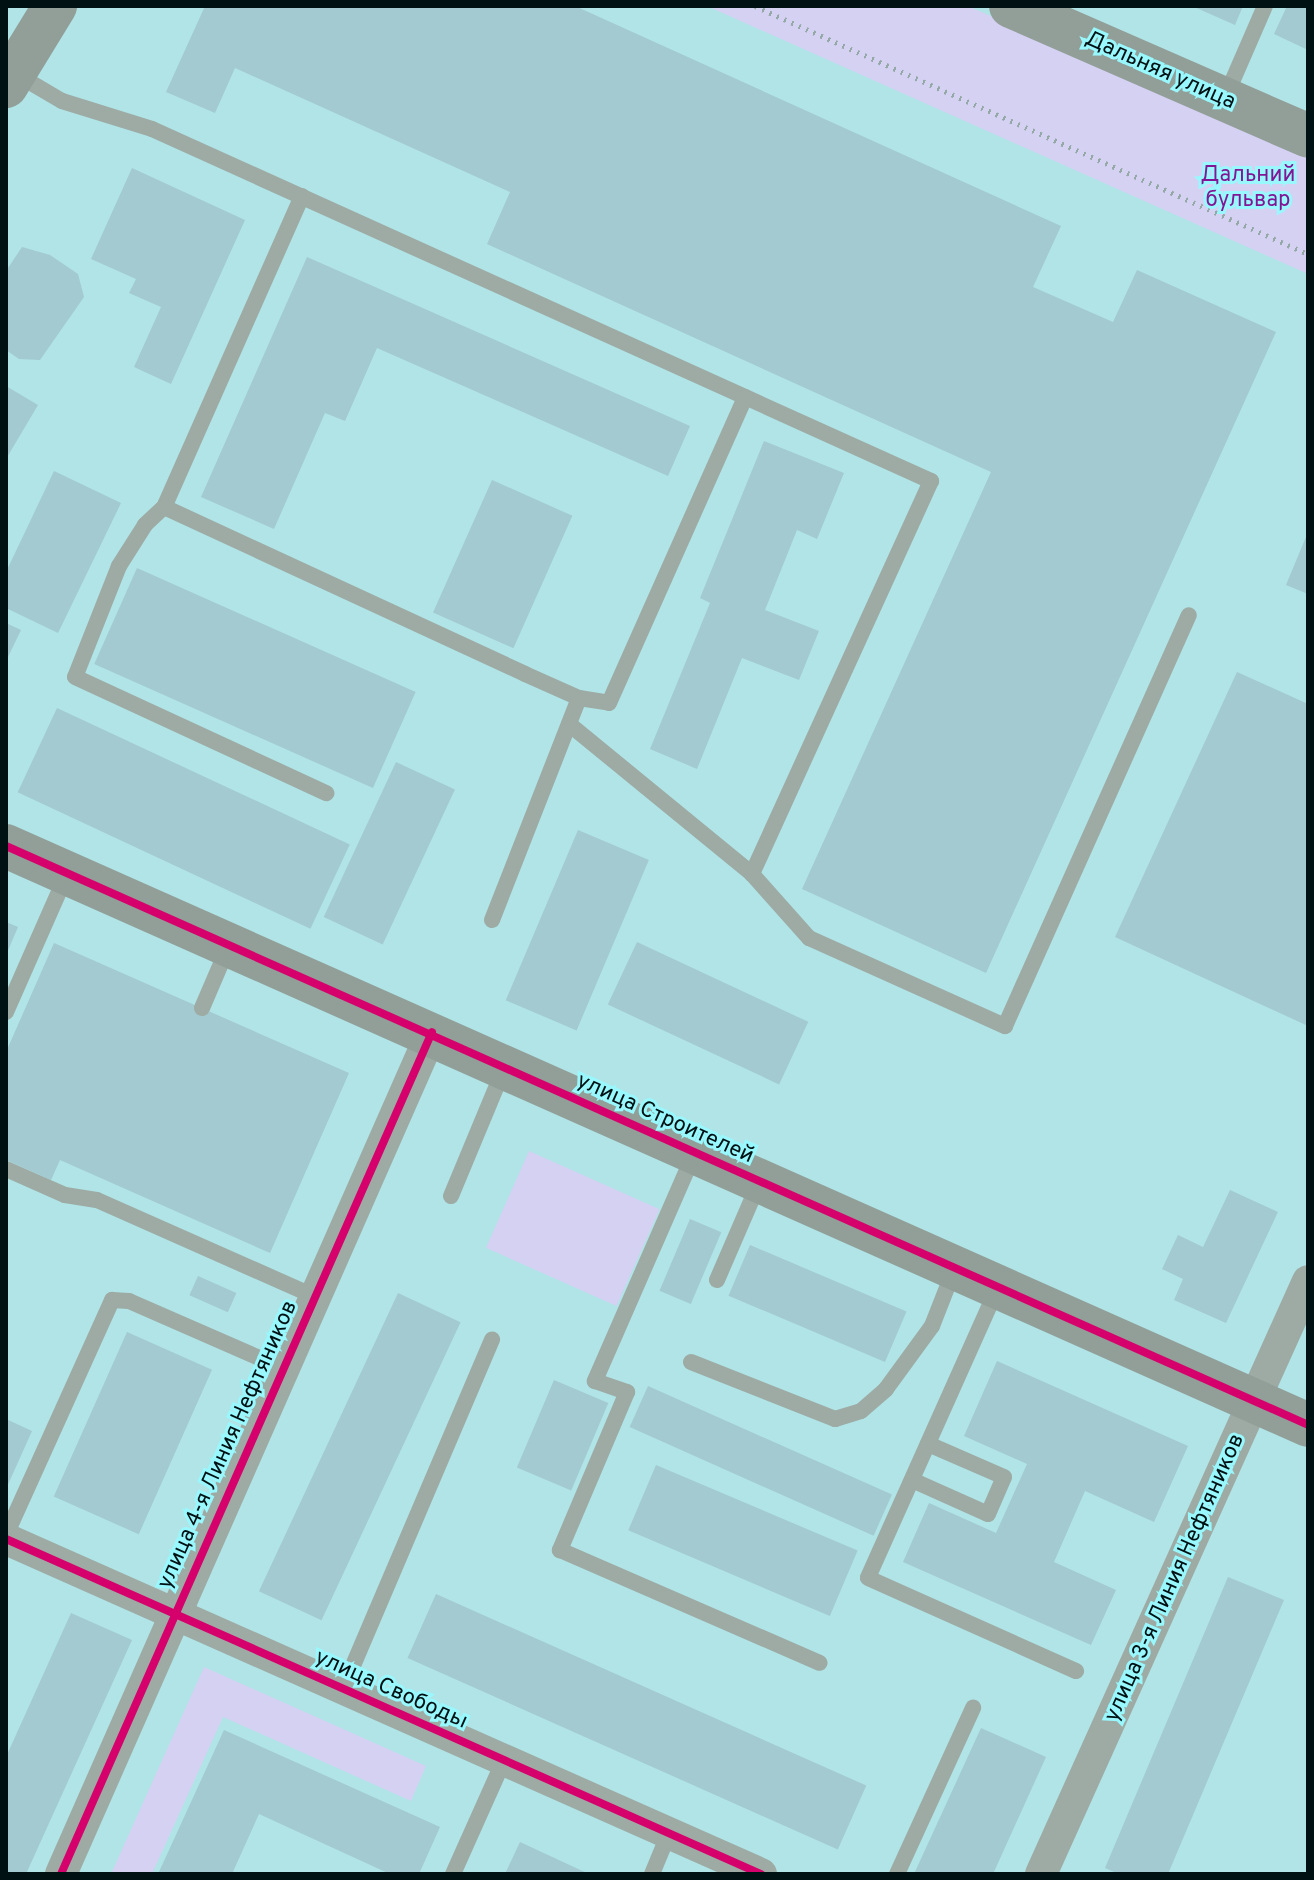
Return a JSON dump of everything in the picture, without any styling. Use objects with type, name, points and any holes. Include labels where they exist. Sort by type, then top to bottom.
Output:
[{"type":"street","points":[[10,80],[55,6]]},
{"type":"street","name":"Дальняя улица","points":[[1011,6],[1308,136]]},
{"type":"street","name":"улица Строителей","points":[[6,846],[432,1032],[1308,1425]]},
{"type":"street","name":"улица 4-я Линия Нефтяников","points":[[61,1874],[173,1613],[432,1032]]},
{"type":"street","name":"улица 3-я Линия Нефтяников","points":[[1041,1874],[1308,1281]]},
{"type":"street","name":"улица Свободы","points":[[6,1537],[761,1874]]},
{"type":"lane","points":[[1224,99],[1265,6]]},
{"type":"lane","points":[[10,80],[62,101],[152,129],[931,481],[752,874]]},
{"type":"lane","points":[[302,196],[164,507],[145,525],[119,566],[75,677],[326,793]]},
{"type":"lane","points":[[164,507],[579,698],[609,703],[745,397]]},
{"type":"lane","points":[[569,724],[752,874],[809,938],[1005,1026],[1189,615]]},
{"type":"lane","points":[[492,920],[579,698]]},
{"type":"lane","points":[[6,1012],[68,873]]},
{"type":"lane","points":[[202,1008],[230,944]]},
{"type":"lane","points":[[451,1196],[505,1066]]},
{"type":"lane","points":[[695,1152],[595,1381],[627,1392],[560,1550],[820,1663]]},
{"type":"lane","points":[[6,1169],[65,1195],[97,1200],[314,1296]]},
{"type":"lane","points":[[717,1280],[759,1181]]},
{"type":"lane","points":[[691,1362],[835,1419],[861,1411],[886,1389],[932,1326],[955,1269]]},
{"type":"lane","points":[[997,1288],[868,1578],[1076,1671]]},
{"type":"lane","points":[[6,1537],[112,1300],[129,1301],[282,1368]]},
{"type":"lane","points":[[343,1689],[492,1339]]},
{"type":"lane","points":[[912,1480],[988,1514],[1004,1477],[928,1444]]},
{"type":"lane","points":[[897,1874],[973,1708]]},
{"type":"lane","points":[[453,1874],[504,1760]]},
{"type":"lane","points":[[652,1874],[669,1833]]},
{"type":"path","points":[[755,6],[1308,254]]},
{"type":"green space","name":"Дальний бульвар","points":[[707,6],[968,6],[1308,155],[1308,274]]},
{"type":"green space","points":[[529,1151],[660,1209],[617,1306],[486,1248]]},
{"type":"green space","points":[[204,1667],[426,1766],[411,1801],[223,1717],[152,1874],[111,1874]]},
{"type":"building","points":[[205,6],[575,6],[1061,226],[1033,287],[1113,322],[1137,270],[1276,332],[986,973],[802,889],[991,472],[487,244],[510,192],[235,68],[215,113],[166,92]]},
{"type":"building","points":[[1192,6],[1243,6],[1235,25]]},
{"type":"building","points":[[1287,6],[1308,6],[1308,50],[1274,34]]},
{"type":"building","points":[[132,168],[245,220],[171,384],[134,367],[161,307],[129,293],[136,279],[91,259]]},
{"type":"building","points":[[22,247],[50,255],[78,274],[84,297],[40,360],[19,359],[6,350],[6,271]]},
{"type":"building","points":[[307,257],[690,426],[668,476],[377,348],[345,421],[325,413],[274,529],[201,497]]},
{"type":"building","points":[[6,386],[38,405],[6,459]]},
{"type":"building","points":[[764,441],[844,473],[817,539],[797,530],[765,610],[819,631],[799,680],[742,658],[697,769],[650,749],[710,603],[700,598]]},
{"type":"building","points":[[54,471],[121,503],[58,633],[6,608],[6,572]]},
{"type":"building","points":[[492,480],[572,516],[513,648],[433,612]]},
{"type":"building","points":[[1308,532],[1308,594],[1286,585]]},
{"type":"building","points":[[137,568],[416,692],[373,788],[94,664]]},
{"type":"building","points":[[6,623],[21,630],[6,661]]},
{"type":"building","points":[[1237,672],[1308,704],[1308,1026],[1115,937]]},
{"type":"building","points":[[57,708],[350,845],[310,929],[18,792]]},
{"type":"building","points":[[396,762],[455,789],[383,944],[324,917]]},
{"type":"building","points":[[578,830],[649,860],[577,1030],[506,1000]]},
{"type":"building","points":[[6,922],[18,927],[6,955]]},
{"type":"building","points":[[637,942],[808,1022],[779,1084],[608,1005]]},
{"type":"building","points":[[54,943],[349,1073],[270,1253],[60,1160],[51,1180],[6,1160],[6,1052]]},
{"type":"building","points":[[1230,1190],[1278,1212],[1226,1323],[1174,1300],[1183,1279],[1162,1269],[1178,1235],[1203,1247]]},
{"type":"building","points":[[690,1219],[721,1232],[691,1304],[660,1291]]},
{"type":"building","points":[[750,1245],[906,1311],[885,1362],[729,1296]]},
{"type":"building","points":[[198,1276],[236,1293],[228,1312],[189,1295]]},
{"type":"building","points":[[398,1293],[461,1322],[321,1620],[259,1591]]},
{"type":"building","points":[[127,1332],[212,1370],[139,1534],[54,1496]]},
{"type":"building","points":[[997,1361],[1188,1446],[1154,1522],[1085,1491],[1054,1562],[1116,1590],[1091,1645],[903,1562],[929,1503],[996,1533],[1027,1464],[964,1436]]},
{"type":"building","points":[[554,1380],[608,1403],[571,1491],[517,1467]]},
{"type":"building","points":[[648,1386],[892,1495],[874,1536],[630,1427]]},
{"type":"building","points":[[6,1419],[32,1431],[6,1489]]},
{"type":"building","points":[[656,1465],[858,1551],[830,1616],[628,1530]]},
{"type":"building","points":[[1228,1577],[1284,1600],[1168,1874],[1119,1874],[1105,1868]]},
{"type":"building","points":[[436,1594],[866,1786],[838,1850],[408,1658]]},
{"type":"building","points":[[71,1613],[132,1640],[26,1874],[6,1874],[6,1757]]},
{"type":"building","points":[[981,1728],[1046,1757],[993,1874],[914,1874]]},
{"type":"building","points":[[224,1730],[440,1827],[419,1874],[390,1874],[259,1814],[232,1874],[158,1874]]},
{"type":"building","points":[[520,1842],[589,1874],[505,1874]]},
{"type":"cycle path","points":[[6,846],[1308,1425]]},
{"type":"cycle path","points":[[61,1874],[432,1032]]},
{"type":"cycle path","points":[[6,1539],[761,1874]]}]
